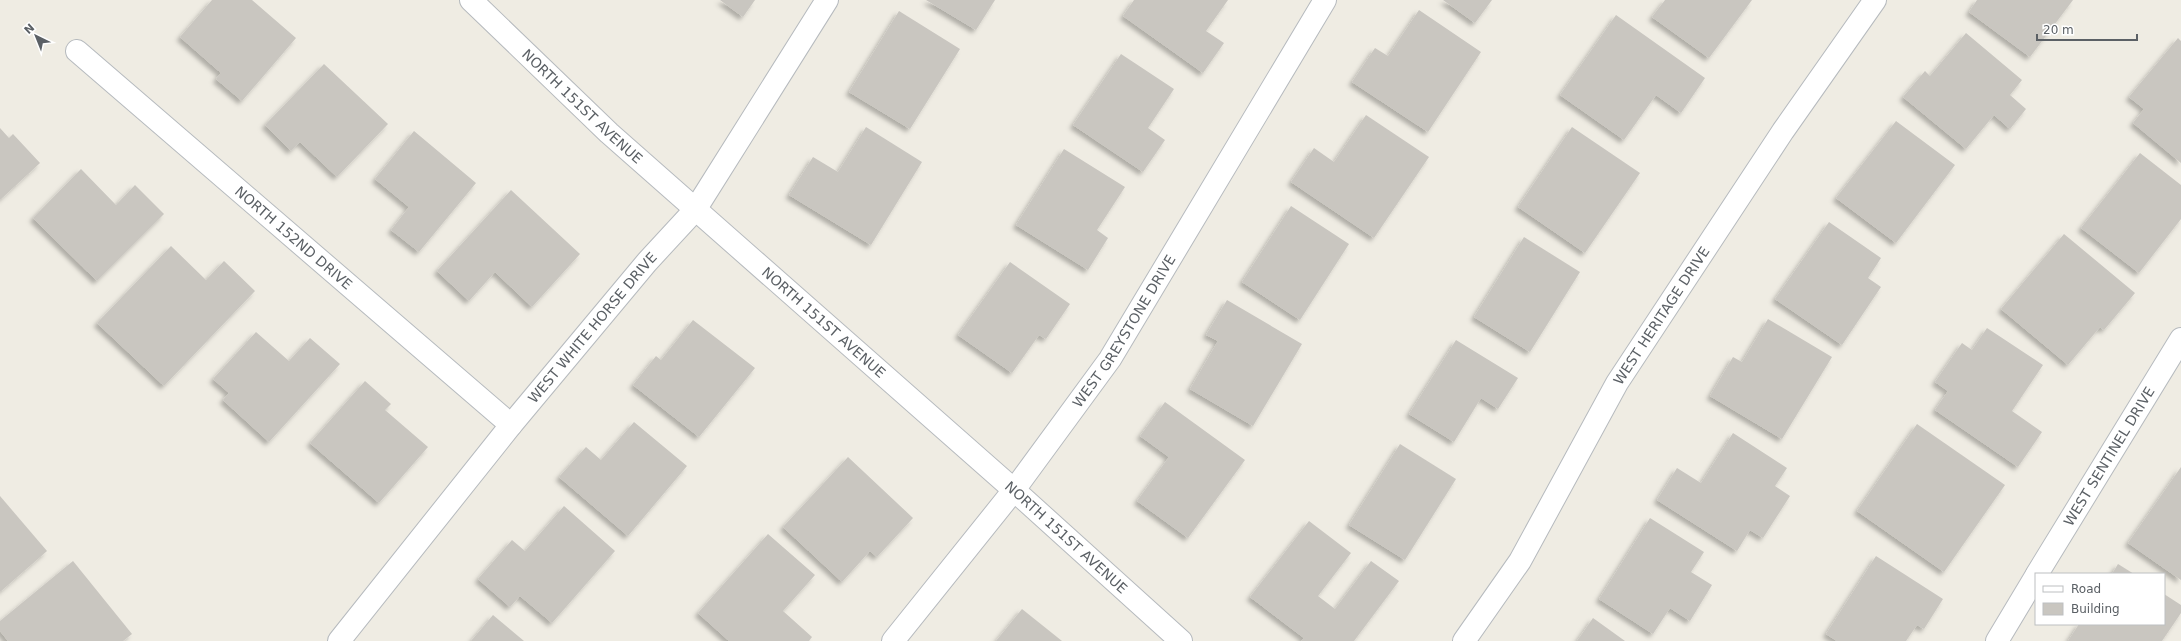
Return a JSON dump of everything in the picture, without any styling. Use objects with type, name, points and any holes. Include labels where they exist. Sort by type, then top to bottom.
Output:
[{"type":"street","name":"NORTH 151ST AVENUE","points":[[471,0],[609,133],[1014,490],[1181,641]]},
{"type":"street","name":"WEST WHITE HORSE DRIVE","points":[[339,641],[511,425],[647,262],[695,210],[826,0]]},
{"type":"street","name":"WEST GREYSTONE DRIVE","points":[[893,641],[1014,490],[1110,359],[1325,0]]},
{"type":"street","name":"WEST HERITAGE DRIVE","points":[[1464,641],[1520,561],[1617,383],[1783,131],[1875,0]]},
{"type":"street","name":"NORTH 152ND DRIVE","points":[[77,51],[511,425]]},
{"type":"street","name":"WEST SENTINEL DRIVE","points":[[2038,573],[2181,339]]},
{"type":"street","name":"WEST SENTINEL DRIVE","points":[[1997,641],[2035,578]]},
{"type":"building","points":[[212,0],[252,0],[296,38],[242,101],[216,79],[221,73],[180,37]]},
{"type":"building","points":[[720,0],[755,0],[743,17]]},
{"type":"building","points":[[926,0],[995,0],[976,30]]},
{"type":"building","points":[[1134,0],[1228,0],[1206,31],[1224,43],[1203,73],[1123,16]]},
{"type":"building","points":[[1443,0],[1492,0],[1475,23]]},
{"type":"building","points":[[1665,0],[1752,0],[1709,58],[1652,17]]},
{"type":"building","points":[[1977,0],[2073,0],[2030,57],[1969,12]]},
{"type":"building","points":[[1419,10],[1481,52],[1428,132],[1352,82],[1375,48],[1388,56]]},
{"type":"building","points":[[899,11],[960,49],[910,129],[849,92]]},
{"type":"building","points":[[1616,15],[1705,78],[1681,113],[1656,95],[1624,140],[1560,95]]},
{"type":"building","points":[[1966,33],[2022,80],[2010,95],[2026,109],[2010,129],[1994,115],[1966,149],[1903,97],[1925,71],[1930,76]]},
{"type":"building","points":[[2178,38],[2181,41],[2181,163],[2133,123],[2144,109],[2129,97]]},
{"type":"building","points":[[1121,54],[1174,89],[1148,128],[1165,140],[1143,172],[1073,125]]},
{"type":"building","points":[[324,64],[388,124],[337,177],[300,142],[291,151],[265,125]]},
{"type":"building","points":[[1366,115],[1429,157],[1374,238],[1291,182],[1314,148],[1334,162]]},
{"type":"building","points":[[1896,121],[1955,165],[1896,243],[1836,198]]},
{"type":"building","points":[[866,127],[922,162],[871,245],[789,195],[813,157],[838,172]]},
{"type":"building","points":[[1572,127],[1640,173],[1585,253],[1518,207]]},
{"type":"building","points":[[0,128],[9,138],[13,134],[40,163],[0,200]]},
{"type":"building","points":[[414,131],[476,183],[419,252],[391,230],[409,207],[375,179]]},
{"type":"building","points":[[1064,149],[1125,187],[1097,230],[1108,238],[1088,270],[1016,225]]},
{"type":"building","points":[[2140,153],[2181,185],[2181,219],[2139,273],[2081,228]]},
{"type":"building","points":[[81,169],[116,205],[135,185],[164,214],[97,281],[33,218]]},
{"type":"building","points":[[511,190],[580,254],[532,307],[495,272],[469,301],[437,271]]},
{"type":"building","points":[[1291,206],[1349,244],[1300,320],[1242,282]]},
{"type":"building","points":[[1829,222],[1881,258],[1868,278],[1881,287],[1842,345],[1775,299]]},
{"type":"building","points":[[2064,234],[2135,293],[2104,330],[2100,327],[2068,365],[2001,309]]},
{"type":"building","points":[[1524,237],[1580,272],[1530,352],[1474,317]]},
{"type":"building","points":[[171,246],[206,280],[224,261],[255,291],[164,386],[97,323]]},
{"type":"building","points":[[1010,262],[1070,304],[1046,339],[1039,335],[1012,373],[958,335]]},
{"type":"building","points":[[1227,300],[1302,344],[1253,426],[1190,389],[1218,341],[1206,335]]},
{"type":"building","points":[[1768,319],[1832,357],[1782,439],[1710,396],[1733,357],[1742,362]]},
{"type":"building","points":[[693,320],[755,368],[699,437],[633,385],[656,356],[661,360]]},
{"type":"building","points":[[1987,328],[2043,365],[2012,411],[2042,432],[2018,467],[1935,410],[1948,391],[1935,382],[1962,343],[1972,350]]},
{"type":"building","points":[[256,332],[289,361],[310,338],[340,364],[269,442],[223,400],[229,393],[213,379]]},
{"type":"building","points":[[1456,340],[1518,378],[1498,409],[1481,398],[1454,442],[1409,414]]},
{"type":"building","points":[[365,381],[391,404],[385,410],[428,447],[379,503],[310,443]]},
{"type":"building","points":[[1165,402],[1245,460],[1188,538],[1137,501],[1169,457],[1140,436]]},
{"type":"building","points":[[634,422],[687,466],[628,536],[559,477],[586,447],[601,460]]},
{"type":"building","points":[[1917,424],[2005,485],[1944,572],[1857,511]]},
{"type":"building","points":[[1733,433],[1787,468],[1775,486],[1790,496],[1763,538],[1750,530],[1737,551],[1657,500],[1677,468],[1701,483]]},
{"type":"building","points":[[1400,444],[1456,479],[1405,560],[1349,525]]},
{"type":"building","points":[[848,457],[913,518],[877,557],[870,551],[842,582],[783,527]]},
{"type":"building","points":[[2181,467],[2181,580],[2128,543]]},
{"type":"building","points":[[0,496],[47,551],[0,592]]},
{"type":"building","points":[[564,506],[615,551],[552,623],[520,596],[510,607],[478,579],[512,540],[525,551]]},
{"type":"building","points":[[1650,518],[1704,552],[1691,572],[1712,585],[1690,621],[1670,608],[1653,634],[1599,599]]},
{"type":"building","points":[[1309,521],[1351,553],[1318,596],[1335,609],[1371,561],[1399,581],[1354,641],[1301,641],[1304,638],[1250,597]]},
{"type":"building","points":[[768,534],[815,575],[783,611],[812,637],[809,641],[729,641],[698,613]]},
{"type":"building","points":[[1876,556],[1943,599],[1924,629],[1917,625],[1906,641],[1837,641],[1826,634]]},
{"type":"building","points":[[73,561],[132,634],[123,641],[8,641],[0,631],[0,621]]},
{"type":"building","points":[[2118,564],[2132,573],[2113,573]]},
{"type":"building","points":[[2165,595],[2181,605],[2181,613],[2162,641],[2068,641],[2078,625],[2165,625]]},
{"type":"building","points":[[1022,609],[1062,641],[996,641]]},
{"type":"building","points":[[493,615],[524,641],[471,641]]},
{"type":"building","points":[[1593,618],[1625,641],[1577,641]]}]
